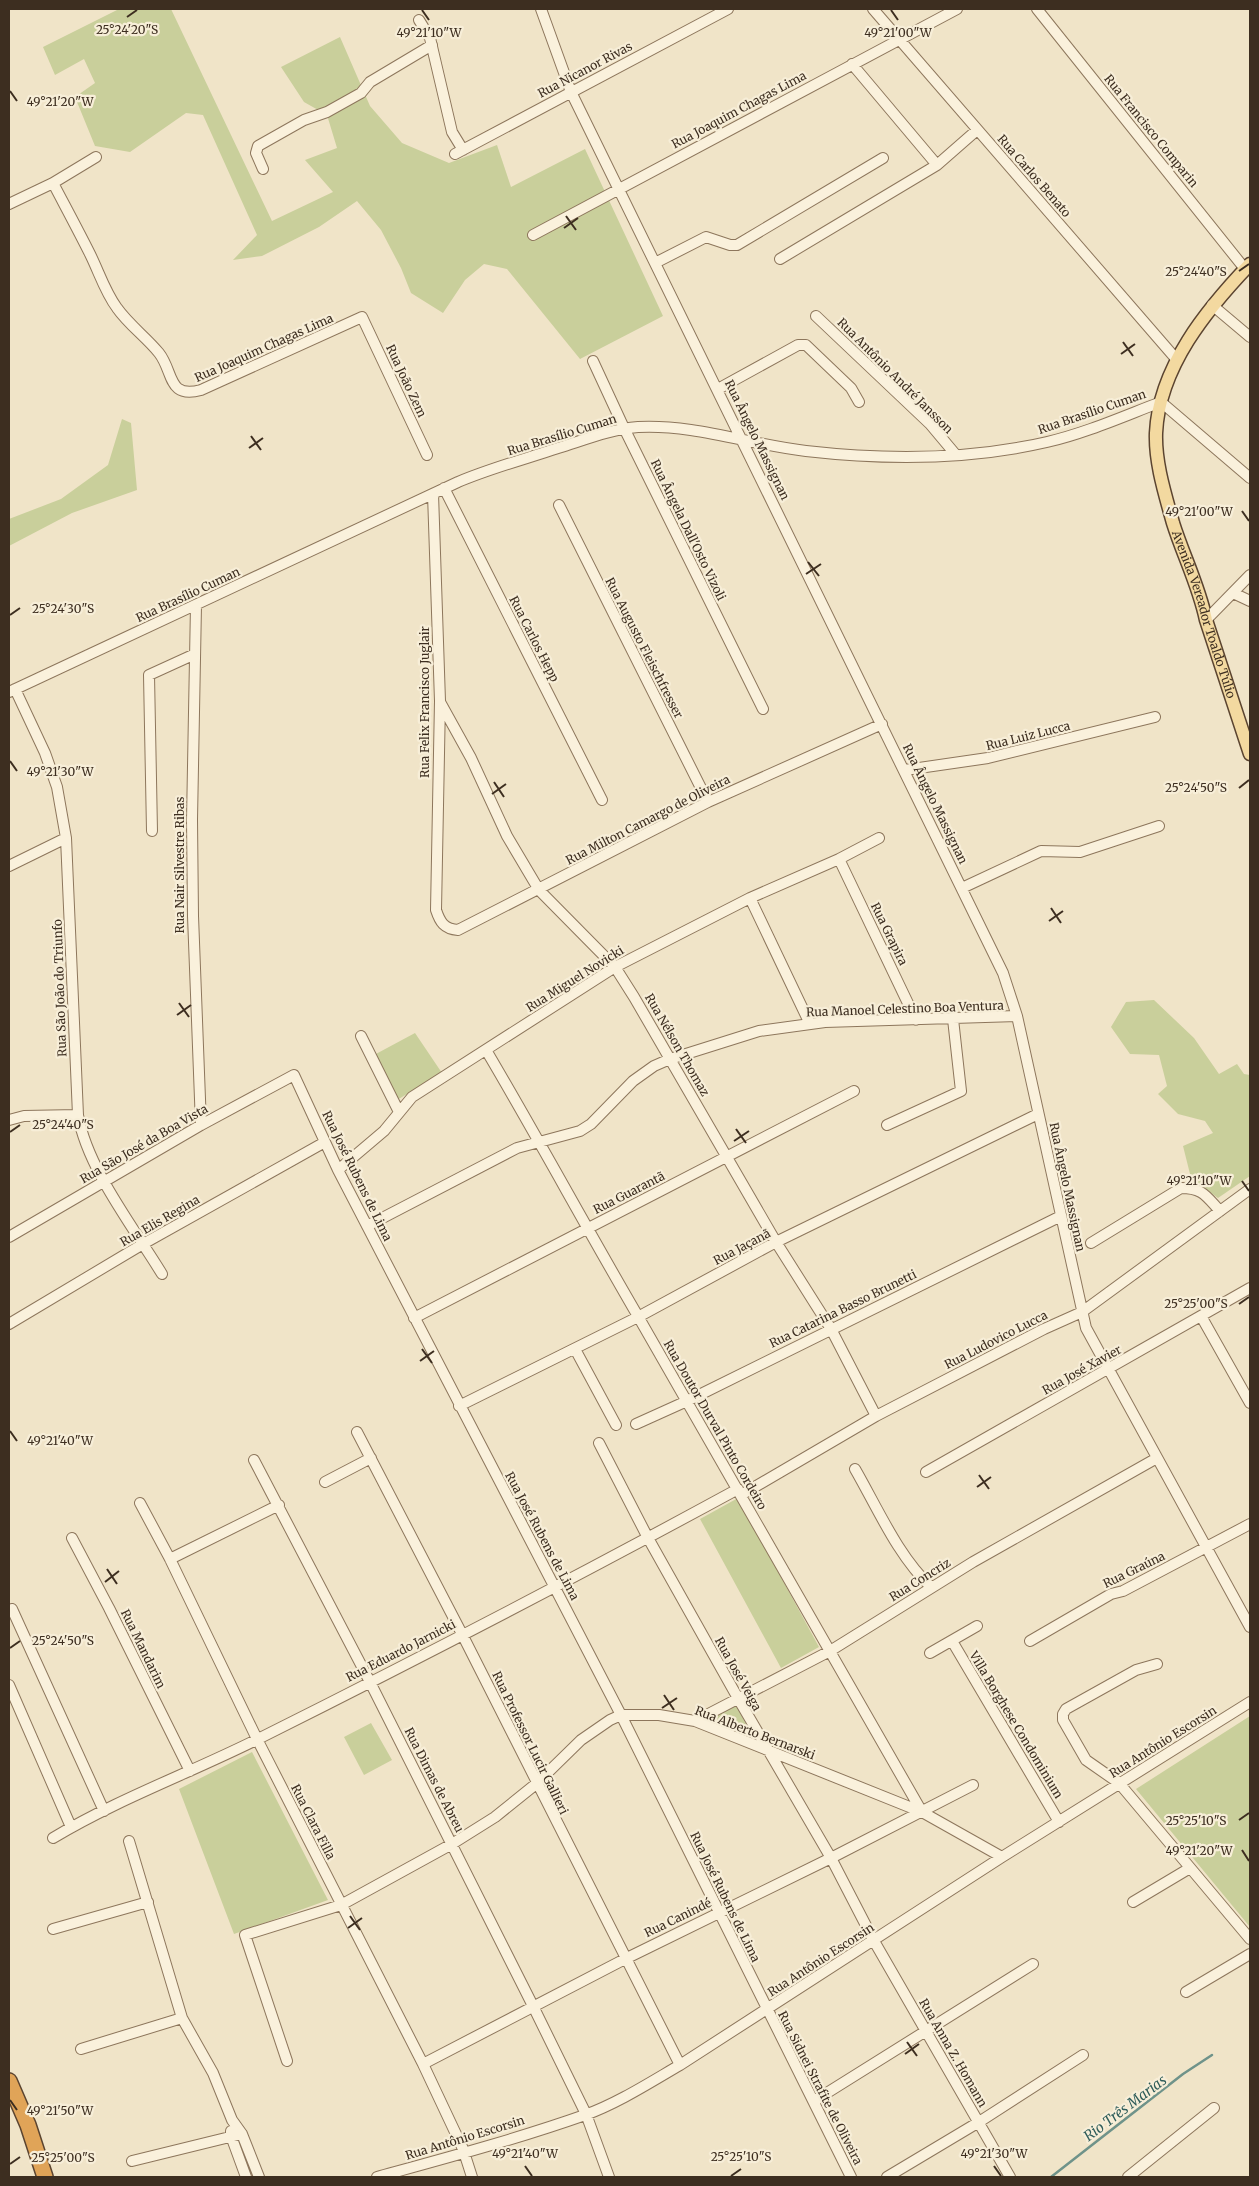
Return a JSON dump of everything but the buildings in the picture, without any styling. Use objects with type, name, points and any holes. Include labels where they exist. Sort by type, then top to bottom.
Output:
[{"type":"highway","points":[[9,2081],[28,2125],[45,2177]]},
{"type":"main road","name":"Avenida Vereador Toaldo Túlio","points":[[1248,266],[1212,305],[1177,360],[1161,402],[1156,434],[1160,473],[1173,524],[1202,599],[1206,620],[1250,754]]},
{"type":"street","name":"Rua Ângelo Massignan","points":[[541,9],[571,92],[744,441],[1003,972],[1016,1016],[1082,1312],[1089,1334],[1250,1627]]},
{"type":"street","name":"Rua Nicanor Rivas","points":[[432,45],[452,132],[459,152],[728,9]]},
{"type":"street","name":"Rua Carlos Benato","points":[[873,9],[1177,360]]},
{"type":"street","name":"Rua Joaquim Chagas Lima","points":[[533,235],[957,9]]},
{"type":"street","name":"Rua Francisco Comparin","points":[[1037,9],[1248,266]]},
{"type":"street","points":[[263,169],[256,153],[258,146],[304,120],[327,112],[361,93],[370,82],[432,45],[420,20]]},
{"type":"street","points":[[852,64],[937,165]]},
{"type":"street","points":[[780,259],[937,165],[977,130]]},
{"type":"street","points":[[9,204],[96,157]]},
{"type":"street","points":[[656,263],[706,237],[730,245],[737,244],[883,158]]},
{"type":"street","name":"Rua Joaquim Chagas Lima","points":[[52,182],[84,242],[110,297],[118,310],[161,356],[171,381],[179,390],[193,392],[201,390],[362,317]]},
{"type":"street","points":[[1212,305],[1250,336]]},
{"type":"street","name":"Rua Antônio André Jansson","points":[[816,316],[930,424],[956,455]]},
{"type":"street","name":"Rua João Zem","points":[[362,317],[427,455]]},
{"type":"street","points":[[718,389],[798,345],[806,345],[851,388],[859,402]]},
{"type":"street","name":"Rua Ângela Dall'Osto Vizoli","points":[[594,361],[624,428],[762,709]]},
{"type":"street","points":[[1161,402],[1250,478]]},
{"type":"street","name":"Rua Brasílio Cuman","points":[[12,690],[444,488],[490,470],[624,428],[666,427],[805,451],[836,454],[956,455],[997,451],[1048,442],[1078,433],[1161,402]]},
{"type":"street","name":"Rua Carlos Hepp","points":[[444,488],[602,800]]},
{"type":"street","name":"Rua Felix Francisco Juglair","points":[[433,494],[440,701],[436,910]]},
{"type":"street","name":"Rua Augusto Fleischfresser","points":[[559,505],[708,802]]},
{"type":"street","points":[[1206,620],[1250,575]]},
{"type":"street","points":[[1233,593],[1250,601]]},
{"type":"street","name":"Rua Nair Silvestre Ribas","points":[[196,605],[192,820],[193,916],[202,1125]]},
{"type":"street","points":[[152,831],[149,675],[195,654]]},
{"type":"street","name":"Rua São João do Triunfo","points":[[12,690],[45,752],[57,787],[66,838],[78,1116],[85,1146],[162,1274]]},
{"type":"street","name":"Rua Nélson Thomaz","points":[[440,701],[471,758],[507,836],[539,890],[614,967],[634,997],[776,1242],[831,1329],[876,1416]]},
{"type":"street","name":"Rua Luiz Lucca","points":[[905,770],[988,758],[1155,717]]},
{"type":"street","name":"Rua Milton Camargo de Oliveira","points":[[436,910],[440,922],[449,930],[458,930],[708,802],[882,724]]},
{"type":"street","points":[[962,888],[1041,851],[1080,852],[1159,826]]},
{"type":"street","points":[[9,866],[66,838]]},
{"type":"street","name":"Rua Miguel Novicki","points":[[338,1170],[384,1130],[412,1097],[614,967],[750,898],[840,859],[879,838]]},
{"type":"street","name":"Rua Grapira","points":[[840,859],[916,1020]]},
{"type":"street","points":[[750,898],[810,1024]]},
{"type":"street","name":"Rua Manoel Celestino Boa Ventura","points":[[367,1226],[517,1148],[580,1131],[591,1124],[633,1081],[654,1066],[670,1059],[759,1031],[810,1024],[1016,1016]]},
{"type":"street","points":[[887,1125],[962,1092],[953,1019]]},
{"type":"street","points":[[361,1036],[400,1112]]},
{"type":"street","name":"Rua Doutor Durval Pinto Cordeiro","points":[[486,1050],[540,1141],[638,1317],[922,1812]]},
{"type":"street","name":"Rua São José da Boa Vista","points":[[9,1237],[202,1125],[294,1075]]},
{"type":"street","name":"Rua José Rubens de Lima","points":[[294,1075],[338,1170],[621,1715],[766,2010]]},
{"type":"street","name":"Rua Guarantã","points":[[414,1318],[854,1091]]},
{"type":"street","name":"Rua Jaçanã","points":[[459,1406],[638,1317],[776,1242],[1038,1114]]},
{"type":"street","points":[[9,1120],[24,1116],[78,1116]]},
{"type":"street","name":"Rua Elis Regina","points":[[9,1324],[143,1244],[325,1142]]},
{"type":"street","points":[[1091,1243],[1181,1188],[1195,1188],[1203,1192],[1220,1211]]},
{"type":"street","name":"Rua Ludovico Lucca","points":[[740,1492],[876,1416],[1044,1329],[1082,1312],[1250,1189]]},
{"type":"street","name":"Rua Catarina Basso Brunetti","points":[[636,1424],[687,1401],[1060,1216]]},
{"type":"street","name":"Rua José Xavier","points":[[926,1472],[1250,1288]]},
{"type":"street","points":[[1200,1316],[1250,1403]]},
{"type":"street","points":[[575,1349],[616,1424]]},
{"type":"street","name":"Rua Professor Lucir Gallieri","points":[[357,1432],[462,1634],[536,1784],[680,2065]]},
{"type":"street","name":"Rua José Veiga","points":[[599,1443],[648,1538],[738,1700],[831,1858],[874,1941]]},
{"type":"street","points":[[325,1482],[371,1458]]},
{"type":"street","name":"Rua Concriz","points":[[695,1721],[830,1651],[932,1587],[1157,1458]]},
{"type":"street","name":"Rua Dimas de Abreu","points":[[254,1460],[370,1682],[533,2006],[586,2114],[609,2177]]},
{"type":"street","points":[[855,1469],[903,1552],[920,1577],[932,1587]]},
{"type":"street","name":"Rua Eduardo Jarnicki","points":[[53,1838],[104,1810],[257,1740],[740,1492]]},
{"type":"street","name":"Rua Clara Filla","points":[[140,1503],[170,1559],[257,1740],[424,2064],[464,2153],[472,2177]]},
{"type":"street","points":[[170,1559],[279,1505]]},
{"type":"street","name":"Rua Graúna","points":[[1030,1641],[1111,1594],[1124,1591],[1250,1524]]},
{"type":"street","name":"Rua Mandarim","points":[[72,1538],[109,1608],[190,1772]]},
{"type":"street","points":[[9,1611],[12,1609],[104,1810]]},
{"type":"street","points":[[930,1653],[977,1626]]},
{"type":"street","name":"Villa Borghese Condominium","points":[[952,1641],[1059,1822]]},
{"type":"street","points":[[1157,1664],[1136,1670],[1066,1709],[1063,1714],[1063,1720],[1086,1760],[1119,1783],[1250,1938]]},
{"type":"street","points":[[9,1685],[71,1827]]},
{"type":"street","name":"Rua Antônio Escorsin","points":[[377,2177],[464,2153],[586,2114],[635,2092],[874,1941],[1002,1857],[1250,1702]]},
{"type":"street","points":[[287,2061],[245,1935],[341,1905],[452,1844],[495,1817],[536,1784],[581,1740],[621,1715]]},
{"type":"street","name":"Rua Alberto Bernarski","points":[[621,1715],[659,1715],[695,1721],[768,1752],[922,1812],[1002,1857]]},
{"type":"street","name":"Rua Canindé","points":[[424,2064],[625,1959],[831,1858],[973,1785]]},
{"type":"street","points":[[129,1842],[182,2018],[213,2073],[232,2120],[242,2134],[253,2176]]},
{"type":"street","points":[[1133,1902],[1190,1868]]},
{"type":"street","points":[[53,1929],[148,1902]]},
{"type":"street","name":"Rua Anna Z. Homann","points":[[874,1941],[1010,2177]]},
{"type":"street","points":[[1186,1992],[1250,1954]]},
{"type":"street","points":[[814,2101],[1033,1964]]},
{"type":"street","name":"Rua Sidnei Strafite de Oliveira","points":[[766,2010],[851,2177]]},
{"type":"street","points":[[81,2048],[182,2018]]},
{"type":"street","points":[[887,2177],[979,2122],[1083,2055]]},
{"type":"street","points":[[1128,2177],[1214,2108]]},
{"type":"street","points":[[232,2120],[231,2136],[253,2176]]},
{"type":"street","points":[[132,2160],[242,2134]]},
{"type":"green space","points":[[119,9],[171,9],[272,221],[333,192],[305,160],[337,148],[327,115],[304,102],[281,67],[340,37],[370,106],[402,143],[449,163],[497,145],[511,187],[585,149],[663,316],[580,359],[507,269],[484,264],[465,280],[443,313],[411,293],[401,268],[381,230],[357,201],[319,227],[262,256],[233,260],[257,235],[203,115],[186,113],[130,152],[95,146],[75,97],[95,83],[84,59],[55,75],[43,47]]},
{"type":"green space","points":[[122,419],[131,423],[137,490],[72,513],[9,546],[9,519],[61,499],[108,465]]},
{"type":"green space","points":[[1154,1000],[1194,1038],[1219,1074],[1237,1064],[1244,1074],[1250,1075],[1250,1176],[1218,1198],[1191,1178],[1183,1146],[1213,1133],[1205,1121],[1178,1114],[1158,1094],[1167,1086],[1159,1055],[1130,1054],[1111,1027],[1126,1002]]},
{"type":"green space","points":[[415,1033],[442,1073],[397,1100],[374,1055]]},
{"type":"green space","points":[[738,1498],[819,1647],[781,1668],[700,1519]]},
{"type":"green space","points":[[736,1705],[755,1741],[707,1720]]},
{"type":"green space","points":[[1250,1716],[1250,1927],[1136,1789]]},
{"type":"green space","points":[[371,1723],[392,1760],[364,1775],[344,1737]]},
{"type":"green space","points":[[252,1752],[328,1900],[234,1934],[179,1789]]},
{"type":"waterway","name":"Rio Três Marias","points":[[1051,2177],[1183,2074],[1212,2055]]}]
